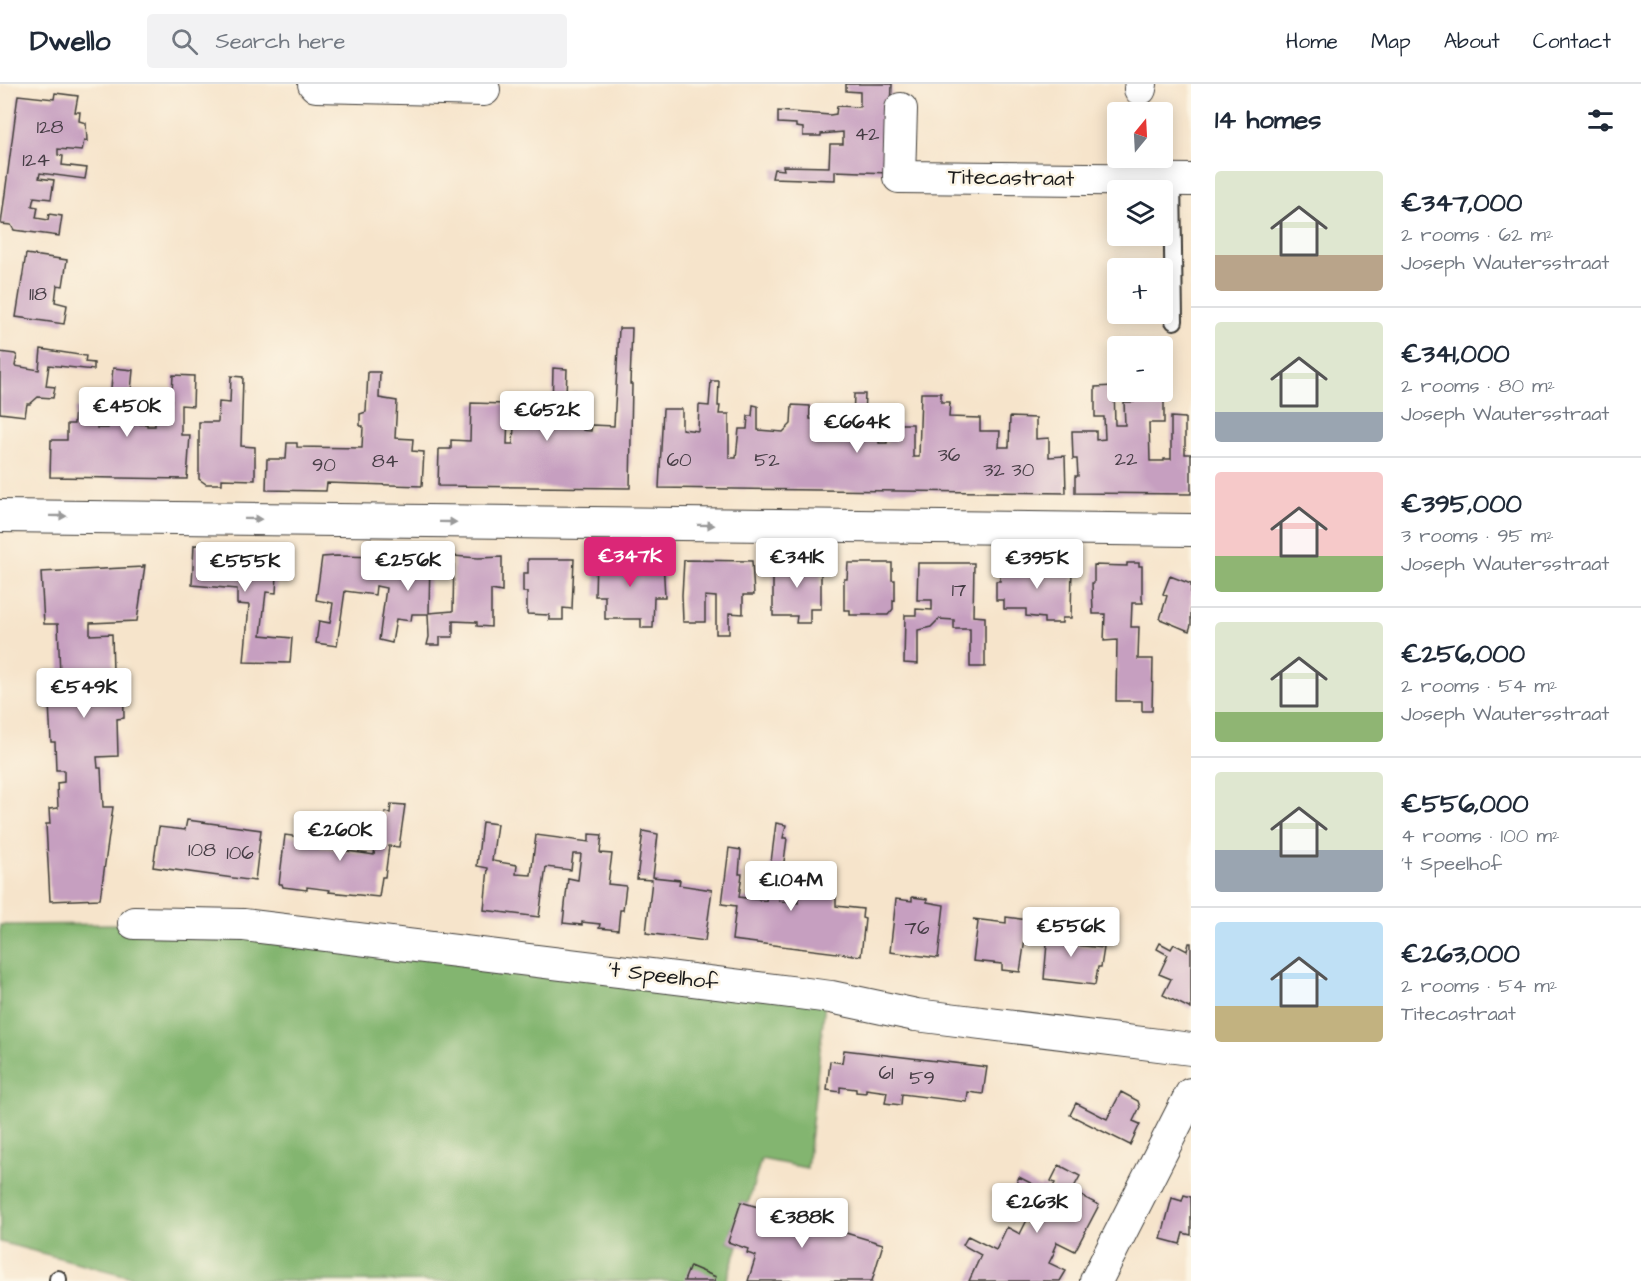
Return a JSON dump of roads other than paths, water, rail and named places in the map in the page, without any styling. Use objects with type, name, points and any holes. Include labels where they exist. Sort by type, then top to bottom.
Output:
[{"type":"street","points":[[314,84],[316,86],[483,90]]},
{"type":"street","name":"Titecastraat","points":[[901,109],[899,177],[1182,180]]},
{"type":"street","points":[[0,516],[1191,530]]},
{"type":"street","points":[[1142,530],[1191,539]]},
{"type":"street","name":"'t Speelhof","points":[[134,923],[256,926],[831,997],[916,1015],[1191,1049]]},
{"type":"street","points":[[1096,1281],[1178,1148],[1191,1094]]},
{"type":"lane","points":[[1174,321],[1182,180]]}]
